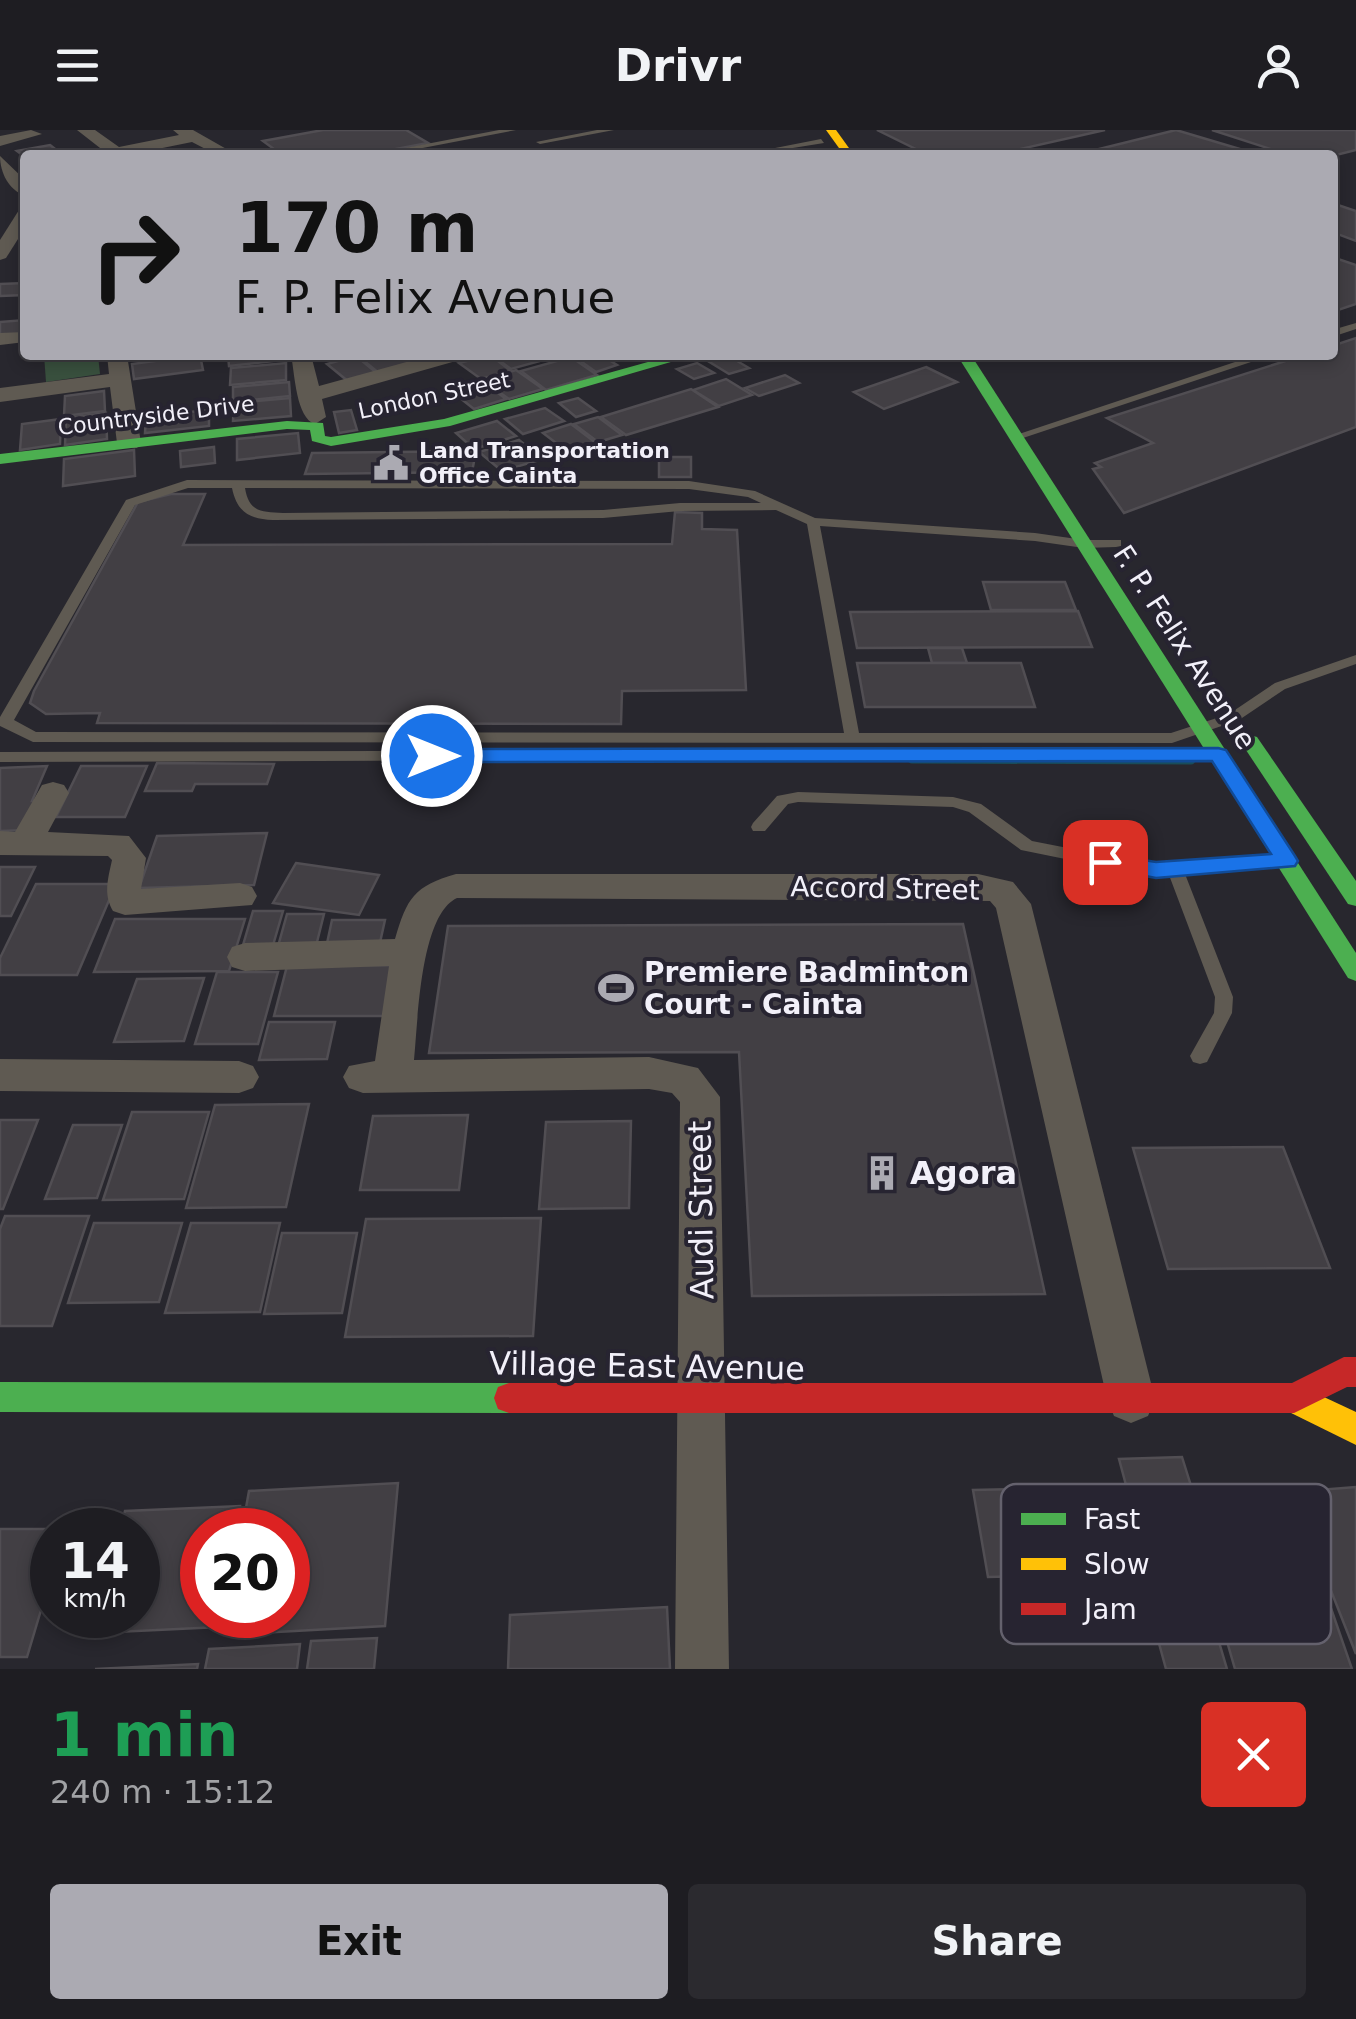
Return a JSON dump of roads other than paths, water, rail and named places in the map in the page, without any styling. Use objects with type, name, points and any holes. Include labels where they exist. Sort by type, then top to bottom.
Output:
[{"type":"street","points":[[85,130],[112,150]]},
{"type":"street","points":[[0,141],[34,134]]},
{"type":"street","points":[[131,150],[187,134],[215,150]]},
{"type":"street","points":[[0,161],[20,185]]},
{"type":"street","points":[[0,254],[20,222]]},
{"type":"street","points":[[119,360],[129,443]]},
{"type":"street","points":[[302,360],[318,426]]},
{"type":"street","points":[[308,396],[438,360]]},
{"type":"street","name":"London Street","points":[[318,426],[317,438],[331,442],[445,423],[670,360]]},
{"type":"street","name":"F. P. Felix Avenue","points":[[967,360],[1353,961]]},
{"type":"street","points":[[992,360],[1010,384]]},
{"type":"street","points":[[0,395],[121,379]]},
{"type":"street","name":"Countryside Drive","points":[[0,459],[287,425],[318,426]]},
{"type":"street","name":"F. P. Felix Avenue","points":[[1229,709],[1356,901]]},
{"type":"street","points":[[13,842],[53,793]]},
{"type":"street","points":[[13,842],[117,844],[129,858],[123,890],[126,902],[240,896]]},
{"type":"street","name":"Accord Street","points":[[377,1077],[422,907],[435,892],[456,886],[978,886],[1001,891],[1013,904],[1131,1399]]},
{"type":"street","points":[[245,956],[411,952]]},
{"type":"street","name":"Audi Street","points":[[377,1077],[648,1073],[684,1079],[700,1097],[702,1669]]},
{"type":"street","points":[[0,1074],[239,1077]]},
{"type":"street","name":"Village East Avenue","points":[[1294,1398],[1344,1372],[1356,1372]]},
{"type":"street","name":"Village East Avenue","points":[[0,1397],[1294,1398],[1356,1429]]},
{"type":"lane","points":[[434,130],[451,140]]},
{"type":"lane","points":[[399,150],[512,130]]},
{"type":"lane","points":[[529,136],[542,145],[610,130]]},
{"type":"lane","points":[[774,150],[831,142]]},
{"type":"lane","points":[[1016,437],[1252,360]]},
{"type":"lane","points":[[1117,543],[1084,544],[1035,537],[813,522],[751,494],[689,485],[187,484],[130,503],[5,722],[33,737],[1172,738],[1202,728],[1229,709],[1280,686],[1356,658]]},
{"type":"lane","points":[[238,484],[240,504],[246,510],[283,518],[603,514],[680,506],[774,507]]},
{"type":"lane","points":[[813,522],[852,737]]},
{"type":"lane","points":[[0,757],[1218,754]]},
{"type":"lane","points":[[760,828],[782,800],[798,796],[953,802],[975,808],[1020,842],[1037,849],[1156,870],[1287,861]]},
{"type":"lane","points":[[1175,869],[1224,997],[1223,1013],[1200,1056]]},
{"type":"lane","points":[[1315,906],[1356,901]]},
{"type":"waterway","points":[[912,759],[1191,760]]},
{"type":"place","name":"Land Transportation Office Cainta","points":[[391,463]]},
{"type":"place","name":"Premiere Badminton Court - Cainta","points":[[616,988]]},
{"type":"place","name":"Agora","points":[[882,1173]]}]
